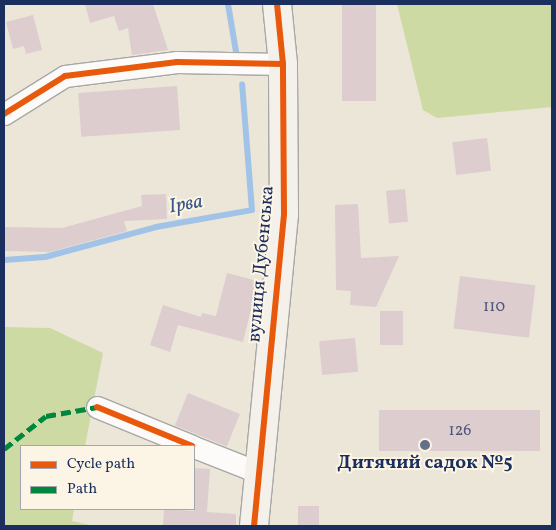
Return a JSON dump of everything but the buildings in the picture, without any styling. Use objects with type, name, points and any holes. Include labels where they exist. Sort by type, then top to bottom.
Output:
[{"type":"main road","name":"вулиця Дубенська","points":[[254,526],[284,214],[283,64],[276,4]]},
{"type":"street","points":[[4,114],[65,76],[177,62],[283,64]]},
{"type":"street","points":[[97,407],[188,445]]},
{"type":"street","points":[[195,448],[260,473]]},
{"type":"green space","points":[[397,4],[552,4],[552,107],[437,118],[423,110]]},
{"type":"green space","points":[[4,327],[50,328],[103,353],[85,445],[20,445],[20,510],[74,510],[72,521],[94,526],[4,526]]},
{"type":"waterway","name":"Ірва","points":[[228,4],[236,52]]},
{"type":"waterway","name":"Ірва","points":[[4,260],[45,257],[156,227],[252,210],[242,84]]},
{"type":"marked path","points":[[4,449],[46,416],[97,407]]},
{"type":"cycle path","points":[[254,526],[284,214],[283,64],[277,4]]},
{"type":"cycle path","points":[[4,114],[65,76],[177,62],[283,64]]},
{"type":"cycle path","points":[[97,407],[190,445]]},
{"type":"place","name":"Дитячий садок №5","points":[[425,445]]}]
